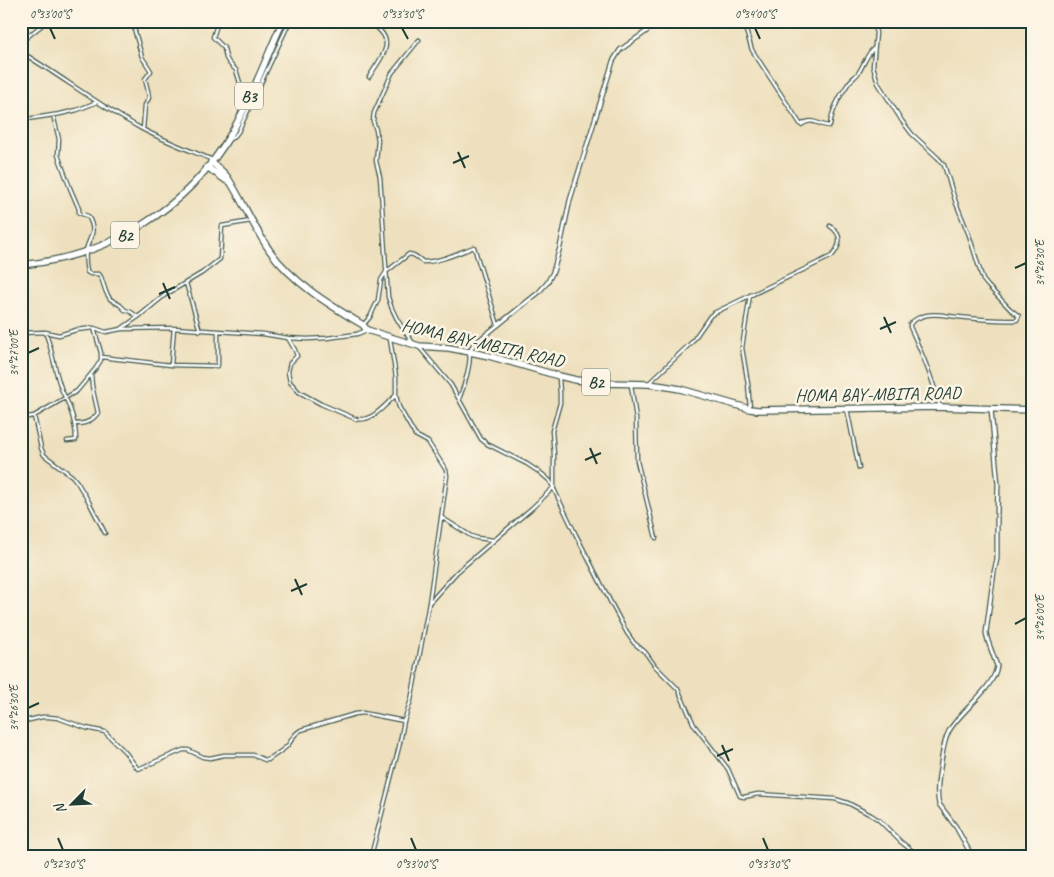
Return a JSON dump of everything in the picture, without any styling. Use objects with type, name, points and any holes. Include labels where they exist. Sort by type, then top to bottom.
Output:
[{"type":"highway","name":"B3","points":[[210,163],[250,100],[273,50],[283,21]]},
{"type":"highway","name":"HOMA BAY-MBITA ROAD","points":[[210,163],[225,175],[270,251],[290,273],[317,295],[365,328],[390,338],[416,345],[470,352],[559,376],[590,382],[648,384],[680,389],[750,409],[848,409],[940,406],[1033,410]]},
{"type":"highway","name":"B2","points":[[21,265],[54,261],[86,252],[129,233],[173,203],[191,186],[210,163]]},
{"type":"street","points":[[22,21],[28,36]]},
{"type":"street","points":[[21,42],[47,21]]},
{"type":"street","points":[[132,21],[142,56],[151,71],[145,80],[148,98],[145,105],[143,129]]},
{"type":"street","points":[[215,21],[214,37],[224,48],[226,58],[236,70],[241,91],[250,100]]},
{"type":"street","points":[[273,50],[290,21]]},
{"type":"street","points":[[367,21],[380,30],[384,35],[386,43],[386,48],[369,77]]},
{"type":"street","points":[[459,400],[465,384],[470,364],[470,352],[473,345],[538,293],[547,283],[553,272],[570,200],[613,61],[620,50],[653,24],[661,21]]},
{"type":"street","points":[[743,21],[752,50],[801,125],[810,121],[826,127],[830,126],[832,114],[849,83],[858,73],[868,54],[875,48]]},
{"type":"street","points":[[873,21],[876,33],[874,74],[882,90],[912,134],[944,166],[983,280],[1019,316],[1017,320],[987,320],[926,315],[911,322],[910,327],[922,352],[940,406]]},
{"type":"street","points":[[420,40],[392,73],[373,118],[377,135],[376,161],[380,177],[387,292],[391,310],[396,319],[451,385],[480,439],[526,464],[550,481],[610,601],[634,643],[645,652],[650,660],[678,689],[694,725],[728,769],[740,796],[758,794],[836,799],[848,803],[879,820],[901,842],[920,856]]},
{"type":"street","points":[[21,52],[49,68],[97,102],[143,129],[210,163]]},
{"type":"street","points":[[21,120],[77,110],[97,102]]},
{"type":"street","points":[[53,115],[59,139],[58,155],[79,213],[88,216],[93,227],[93,234],[86,252],[87,272],[101,275],[110,299],[138,317]]},
{"type":"street","points":[[122,329],[165,295],[202,273],[220,259],[222,226],[252,220]]},
{"type":"street","points":[[648,384],[692,342],[710,316],[832,256],[838,248],[840,241],[835,229],[830,226]]},
{"type":"street","points":[[21,333],[45,332],[59,334],[94,328],[106,332],[122,329],[174,328],[308,339],[357,334],[365,328],[374,310],[378,300],[381,280],[386,272],[408,254],[416,256],[423,262],[429,262],[474,247],[498,325]]},
{"type":"street","points":[[186,283],[200,331]]},
{"type":"street","points":[[750,295],[742,348],[750,409]]},
{"type":"street","points":[[21,410],[22,416],[34,416],[78,391],[100,362],[101,357],[94,328]]},
{"type":"street","points":[[171,365],[174,328]]},
{"type":"street","points":[[45,332],[61,390],[71,410],[74,424],[76,440],[67,441]]},
{"type":"street","points":[[101,357],[171,365],[217,366],[218,332]]},
{"type":"street","points":[[288,338],[295,350],[296,356],[290,364],[288,372],[290,382],[299,392],[330,408],[361,420],[367,419],[378,412],[396,396]]},
{"type":"street","points":[[371,856],[414,685],[429,604],[447,473],[427,440],[417,437],[399,407],[396,396],[396,378],[390,338]]},
{"type":"street","points":[[74,424],[83,424],[91,421],[98,413],[91,374]]},
{"type":"street","points":[[429,604],[457,572],[554,487],[552,431],[560,403],[559,376]]},
{"type":"street","points":[[631,383],[636,418],[637,461],[656,538]]},
{"type":"street","points":[[972,856],[962,836],[939,804],[937,798],[938,782],[948,733],[986,688],[994,677],[997,666],[986,633],[997,559],[998,478],[991,408]]},
{"type":"street","points":[[848,409],[859,468]]},
{"type":"street","points":[[34,416],[40,448],[44,455],[77,482],[90,502],[105,533]]},
{"type":"street","points":[[441,517],[471,536],[494,540]]},
{"type":"street","points":[[21,722],[42,717],[58,718],[86,728],[105,732],[125,752],[138,769],[182,750],[188,750],[202,757],[210,758],[224,755],[253,755],[268,760],[288,745],[296,732],[355,714],[404,721]]}]
